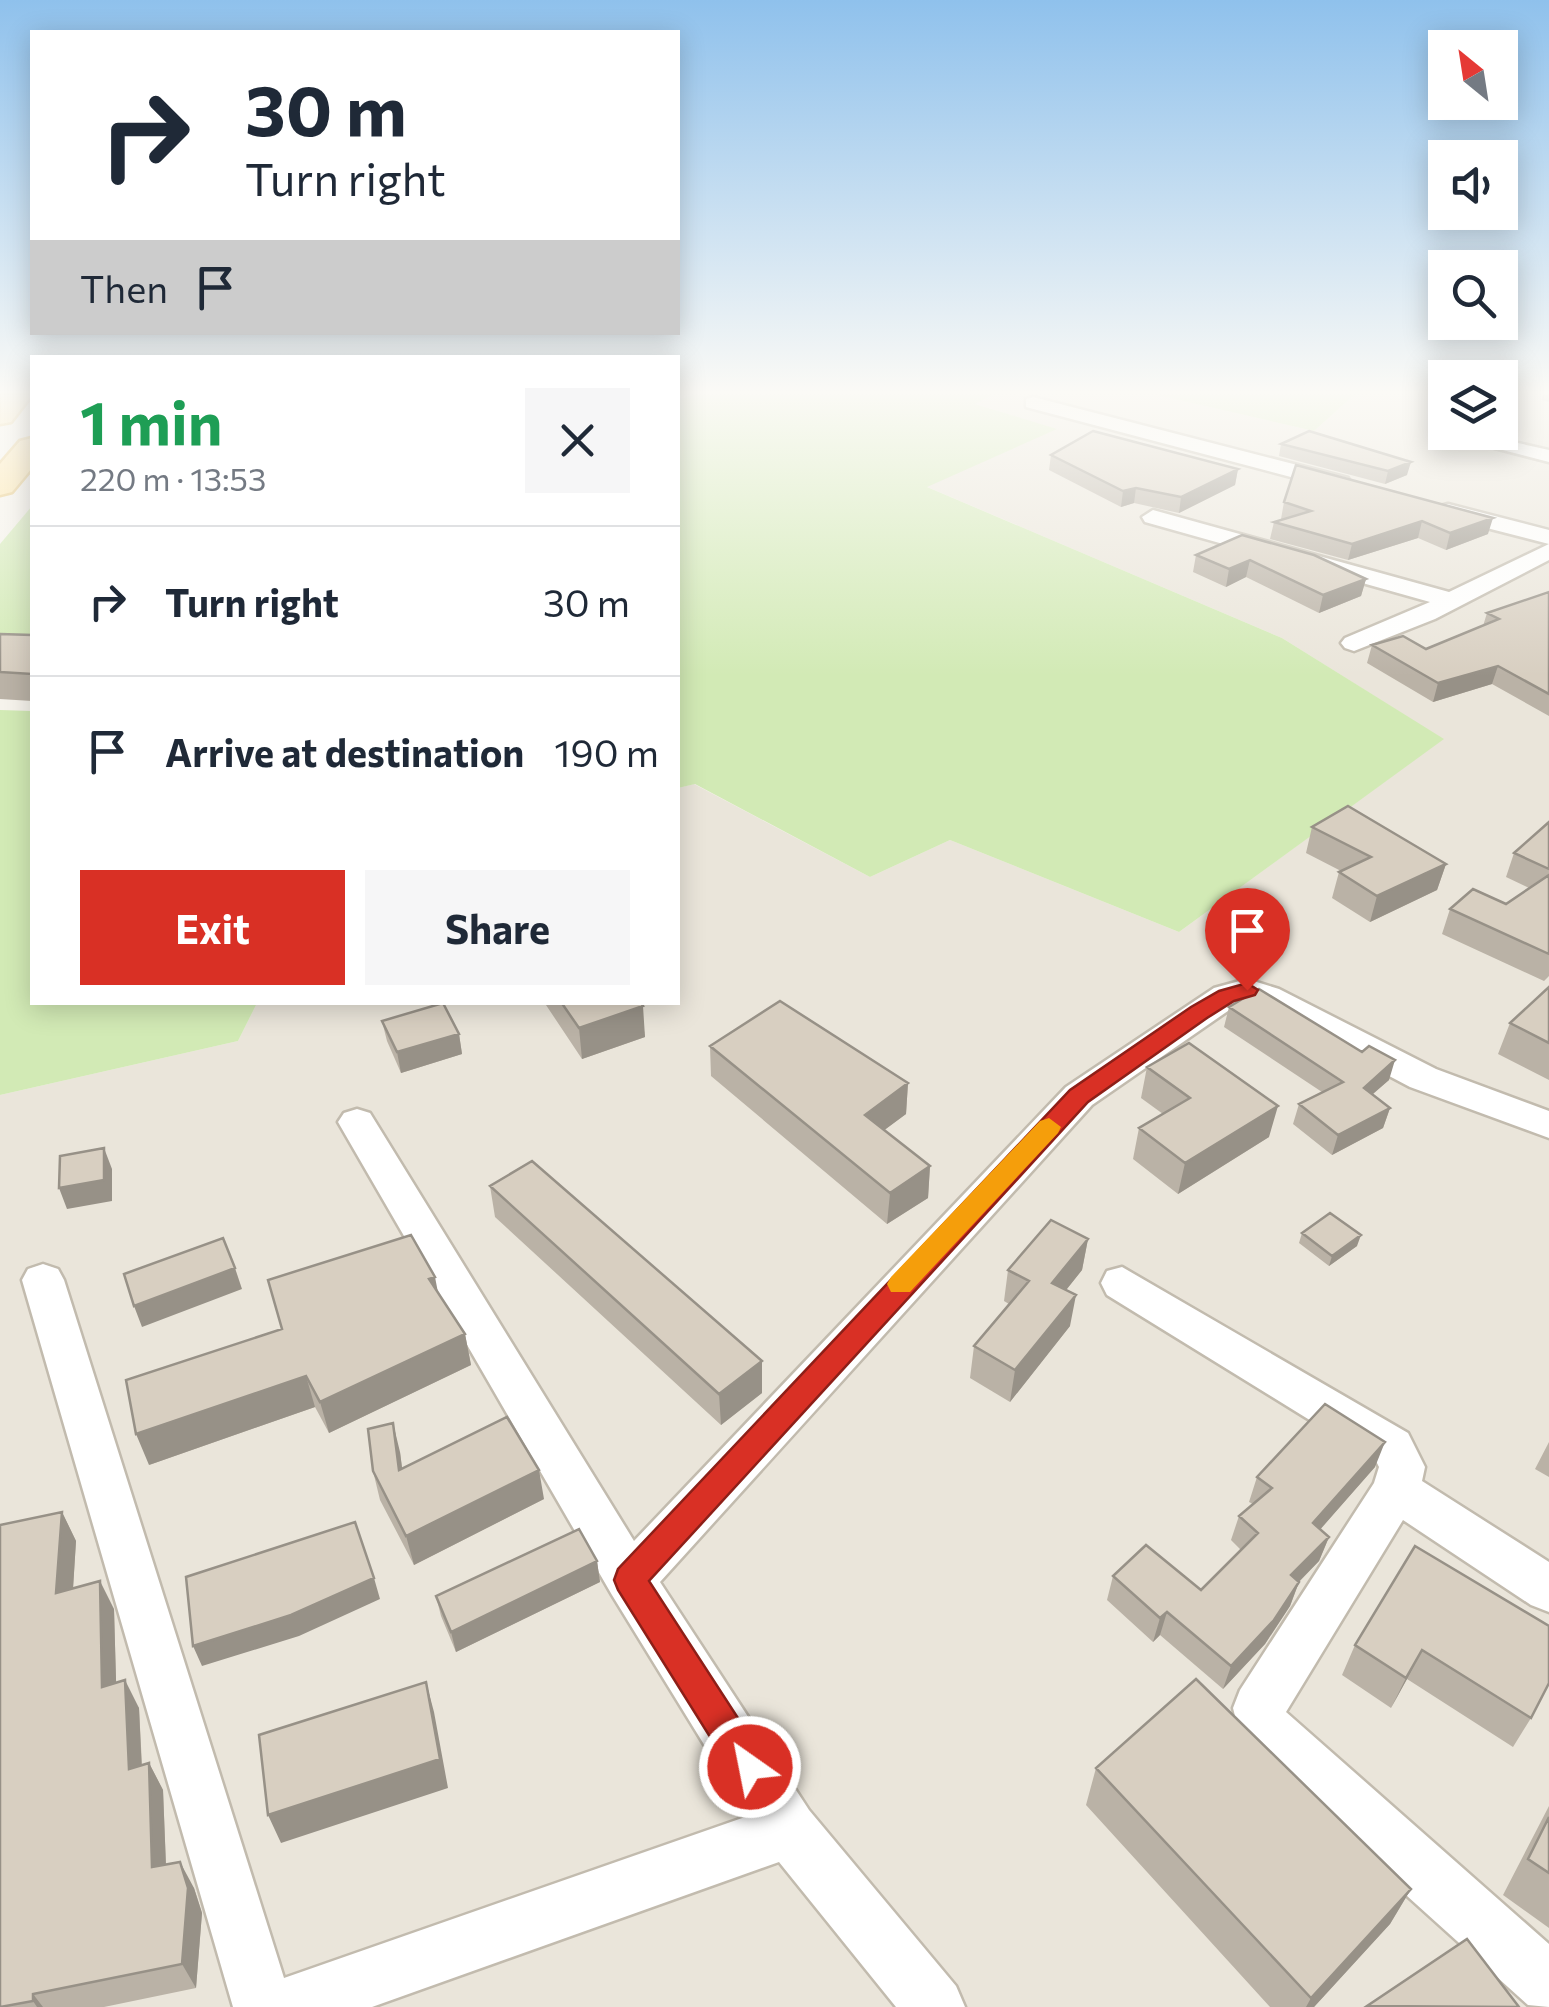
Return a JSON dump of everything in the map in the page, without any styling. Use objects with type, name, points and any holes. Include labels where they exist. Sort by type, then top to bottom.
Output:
[{"type":"street","points":[[1420,504],[1549,537]]},
{"type":"street","points":[[1153,517],[1452,600]]},
{"type":"street","points":[[1354,643],[1549,551]]},
{"type":"street","points":[[630,1580],[1079,1096],[1226,996],[1247,990],[1267,997],[1423,1078],[1549,1125]]},
{"type":"street","points":[[357,1122],[630,1580],[789,1830],[936,2007]]},
{"type":"street","points":[[43,1280],[263,2007]]},
{"type":"street","points":[[1122,1283],[1392,1447],[1402,1468],[1396,1490],[1259,1708],[1262,1729],[1549,1984]]},
{"type":"street","points":[[1396,1490],[1549,1589]]},
{"type":"street","points":[[287,2007],[789,1830]]},
{"type":"shaded area","points":[[931,489],[1549,489],[1549,2007],[0,2007],[0,1095],[238,1041],[256,1005],[680,1005],[680,788],[694,784],[870,877],[950,840],[1179,932],[1443,739],[1282,638]]},
{"type":"green space","points":[[680,489],[931,489],[1282,638],[1444,739],[1179,932],[950,840],[870,877],[695,784],[680,788]]},
{"type":"green space","points":[[30,508],[30,646],[0,645],[0,544]]},
{"type":"green space","points":[[0,710],[30,711],[30,1005],[256,1005],[238,1041],[0,1095]]},
{"type":"building","points":[[1139,489],[1198,489],[1181,497]]},
{"type":"building","points":[[1288,489],[1384,489],[1493,518],[1450,533],[1422,521],[1352,544],[1274,522],[1311,511],[1284,502]]},
{"type":"building","points":[[1242,535],[1314,555],[1366,579],[1323,595],[1250,560],[1229,569],[1196,555]]},
{"type":"building","points":[[1549,592],[1549,694],[1498,666],[1438,683],[1372,645],[1403,636],[1426,649],[1499,619],[1487,613]]},
{"type":"building","points":[[0,634],[30,635],[30,674],[0,672]]},
{"type":"building","points":[[1348,806],[1446,864],[1377,896],[1339,872],[1371,857],[1312,827]]},
{"type":"building","points":[[1549,822],[1549,869],[1514,853]]},
{"type":"building","points":[[1549,875],[1549,954],[1450,909],[1473,889],[1506,904]]},
{"type":"building","points":[[1549,987],[1549,1043],[1510,1023]]},
{"type":"building","points":[[1259,989],[1362,1052],[1369,1046],[1395,1060],[1364,1088],[1390,1108],[1338,1135],[1299,1104],[1343,1082],[1229,1007]]},
{"type":"building","points":[[780,1001],[908,1083],[865,1115],[930,1166],[890,1193],[710,1046]]},
{"type":"building","points":[[444,1005],[459,1034],[397,1052],[382,1021]]},
{"type":"building","points":[[563,1005],[643,1006],[579,1028]]},
{"type":"building","points":[[1189,1043],[1278,1106],[1185,1163],[1139,1128],[1190,1098],[1147,1067]]},
{"type":"building","points":[[104,1148],[104,1180],[59,1188],[60,1156]]},
{"type":"building","points":[[532,1161],[762,1361],[719,1394],[490,1186]]},
{"type":"building","points":[[1330,1213],[1361,1235],[1332,1256],[1302,1233]]},
{"type":"building","points":[[1051,1220],[1088,1239],[1052,1283],[1076,1295],[1015,1370],[974,1346],[1029,1281],[1008,1270]]},
{"type":"building","points":[[411,1235],[435,1277],[429,1279],[465,1334],[320,1402],[306,1376],[136,1434],[126,1380],[282,1329],[268,1280]]},
{"type":"building","points":[[223,1238],[235,1268],[134,1306],[124,1274]]},
{"type":"building","points":[[1325,1404],[1385,1442],[1313,1523],[1329,1537],[1291,1575],[1299,1582],[1274,1620],[1231,1666],[1167,1612],[1160,1618],[1113,1576],[1146,1545],[1201,1590],[1258,1533],[1239,1516],[1272,1488],[1257,1477]]},
{"type":"building","points":[[507,1417],[539,1470],[406,1536],[373,1471],[368,1429],[393,1423],[399,1470]]},
{"type":"building","points":[[62,1512],[56,1593],[100,1581],[102,1687],[125,1680],[129,1769],[149,1763],[152,1867],[180,1862],[188,1888],[182,1964],[33,1994],[33,2001],[0,2007],[0,1525]]},
{"type":"building","points":[[355,1522],[374,1578],[291,1615],[193,1646],[186,1577]]},
{"type":"building","points":[[579,1529],[597,1561],[451,1632],[436,1596]]},
{"type":"building","points":[[1415,1546],[1549,1626],[1549,1683],[1531,1718],[1422,1650],[1406,1678],[1355,1645]]},
{"type":"building","points":[[1196,1679],[1411,1889],[1311,1998],[1096,1768]]},
{"type":"building","points":[[426,1682],[440,1759],[268,1815],[259,1735]]},
{"type":"building","points":[[1549,1817],[1549,1873],[1528,1859]]},
{"type":"building","points":[[1467,1939],[1519,2007],[1367,2006]]},
{"type":"slow traffic","points":[[900,1284],[1049,1127]]},
{"type":"route","points":[[750,1767],[630,1580],[1079,1096],[1199,1012],[1226,996],[1247,990]]}]
